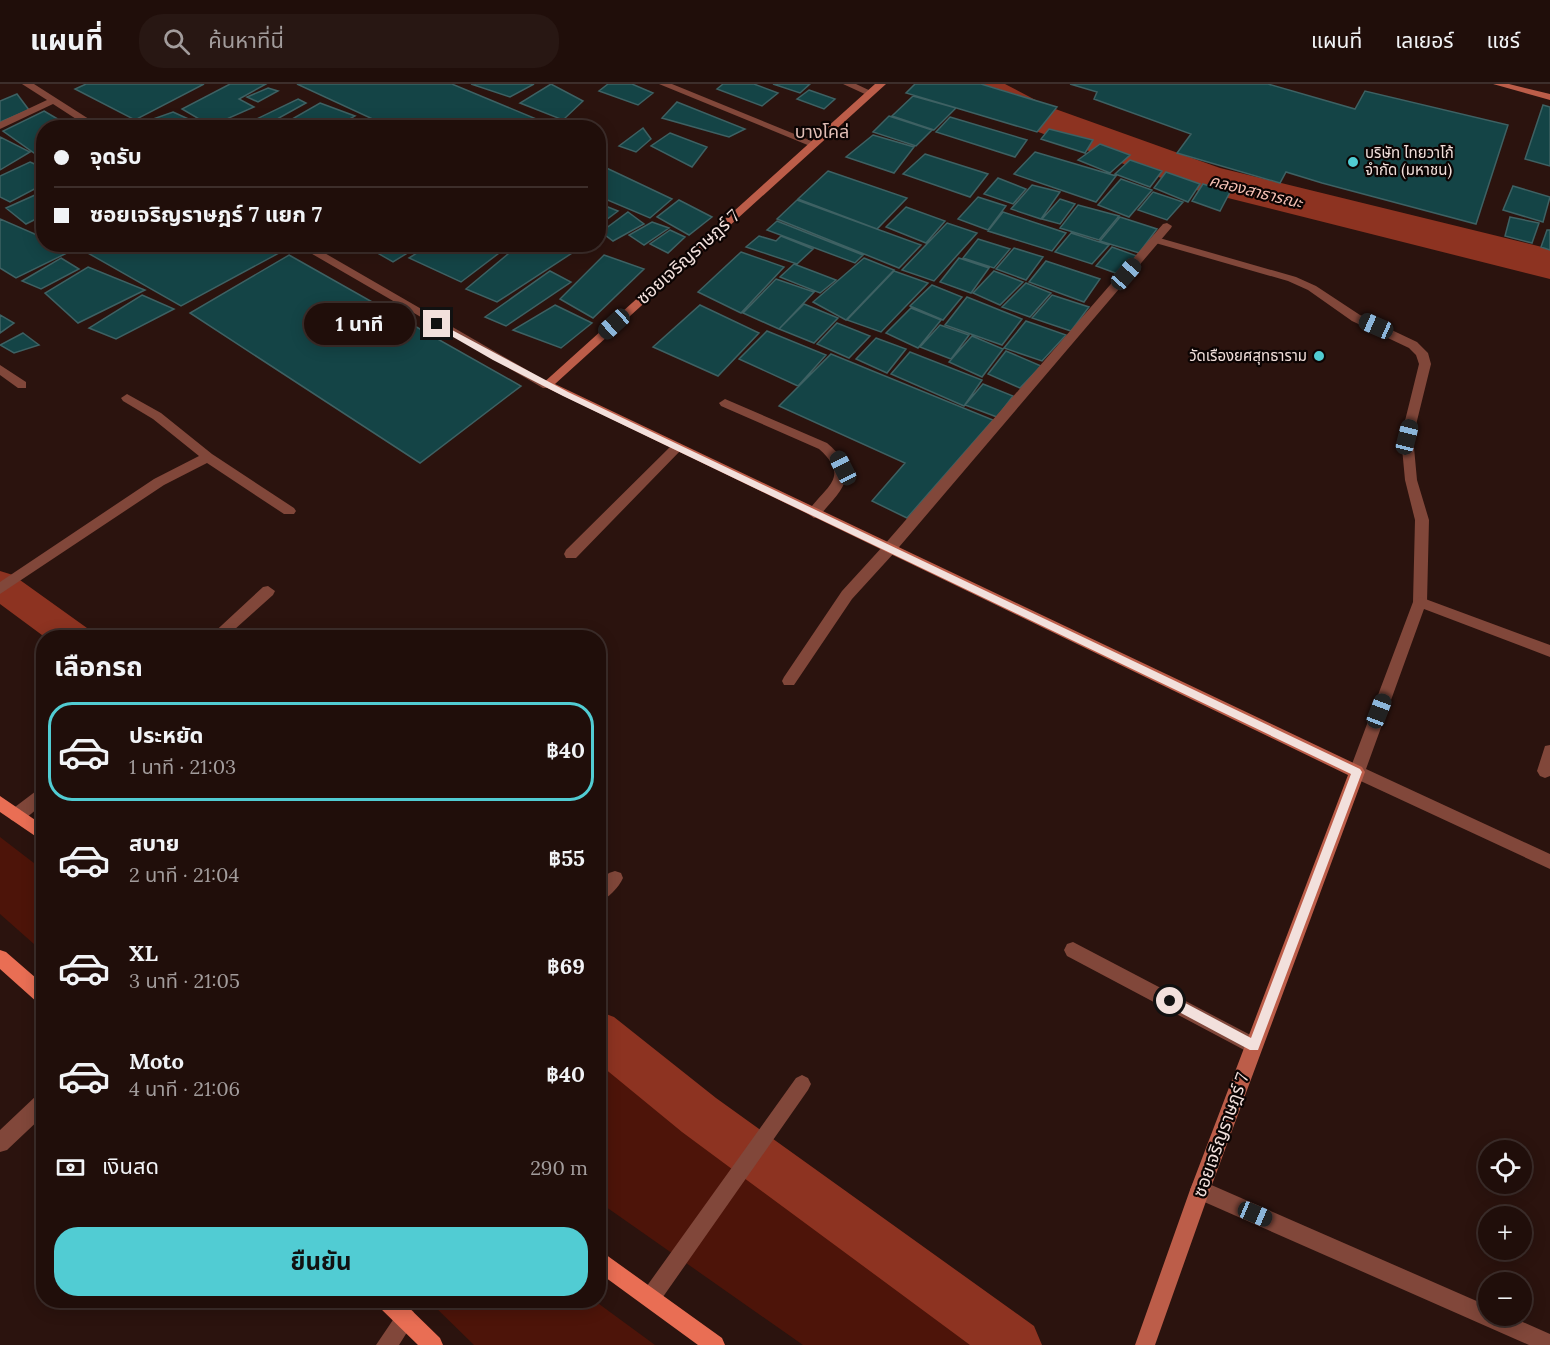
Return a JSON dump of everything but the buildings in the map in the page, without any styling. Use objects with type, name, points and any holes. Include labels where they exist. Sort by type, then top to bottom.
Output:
[{"type":"main road","points":[[0,803],[36,829]]},
{"type":"main road","points":[[0,958],[36,990]]},
{"type":"main road","points":[[606,1265],[715,1345]]},
{"type":"main road","points":[[395,1308],[433,1345]]},
{"type":"street","points":[[27,84],[85,120]]},
{"type":"street","points":[[664,84],[814,144]]},
{"type":"street","points":[[848,84],[870,93]]},
{"type":"street","name":"ซอยเจริญราษฎร์ 7","points":[[547,385],[881,84]]},
{"type":"street","points":[[1498,84],[1550,97]]},
{"type":"street","points":[[0,126],[53,101]]},
{"type":"street","points":[[789,681],[847,595],[1167,226]]},
{"type":"street","points":[[1156,240],[1292,279],[1312,288],[1356,318],[1413,345],[1422,353],[1425,364],[1407,437],[1411,480],[1422,520],[1420,602],[1357,772]]},
{"type":"street","points":[[314,252],[496,358],[547,385],[1550,862]]},
{"type":"street","points":[[0,369],[22,385]]},
{"type":"street","points":[[127,398],[157,416],[208,457],[289,511]]},
{"type":"street","points":[[725,403],[823,446],[837,456],[843,468],[840,483],[814,513]]},
{"type":"street","points":[[571,554],[677,447]]},
{"type":"street","points":[[0,589],[159,482],[208,457]]},
{"type":"street","points":[[224,630],[268,591]]},
{"type":"street","points":[[1420,602],[1550,651]]},
{"type":"street","points":[[1545,771],[1550,751]]},
{"type":"street","name":"ซอยเจริญราษฎร์ 7","points":[[1145,1345],[1200,1190],[1357,772]]},
{"type":"street","points":[[17,815],[36,799]]},
{"type":"street","points":[[606,887],[615,878]]},
{"type":"street","points":[[1073,950],[1254,1046]]},
{"type":"street","points":[[651,1297],[802,1084]]},
{"type":"street","points":[[0,1143],[36,1109]]},
{"type":"street","points":[[1200,1190],[1550,1344]]},
{"type":"street","points":[[386,1345],[406,1318]]},
{"type":"shaded area","points":[[0,837],[36,865],[36,946],[0,914]]},
{"type":"shaded area","points":[[606,1058],[725,1150],[995,1345],[803,1345],[606,1207]]},
{"type":"shaded area","points":[[436,1308],[605,1308],[655,1345],[474,1345]]},
{"type":"waterway","name":"คลองสาธารณะ","points":[[974,84],[1032,115],[1204,178],[1550,264]]},
{"type":"waterway","points":[[0,585],[63,630]]},
{"type":"waterway","points":[[606,1039],[699,1115],[1015,1345]]},
{"type":"place","name":"บริษัท ไทยวาโก้ จำกัด (มหาชน)","points":[[1353,162]]},
{"type":"place","name":"วัดเรืองยศสุทธาราม","points":[[1319,356]]},
{"type":"district","name":"บางโคล่","points":[[822,132]]},
{"type":"route","points":[[437,324],[565,394],[1357,772],[1254,1046],[1170,1001]]}]
